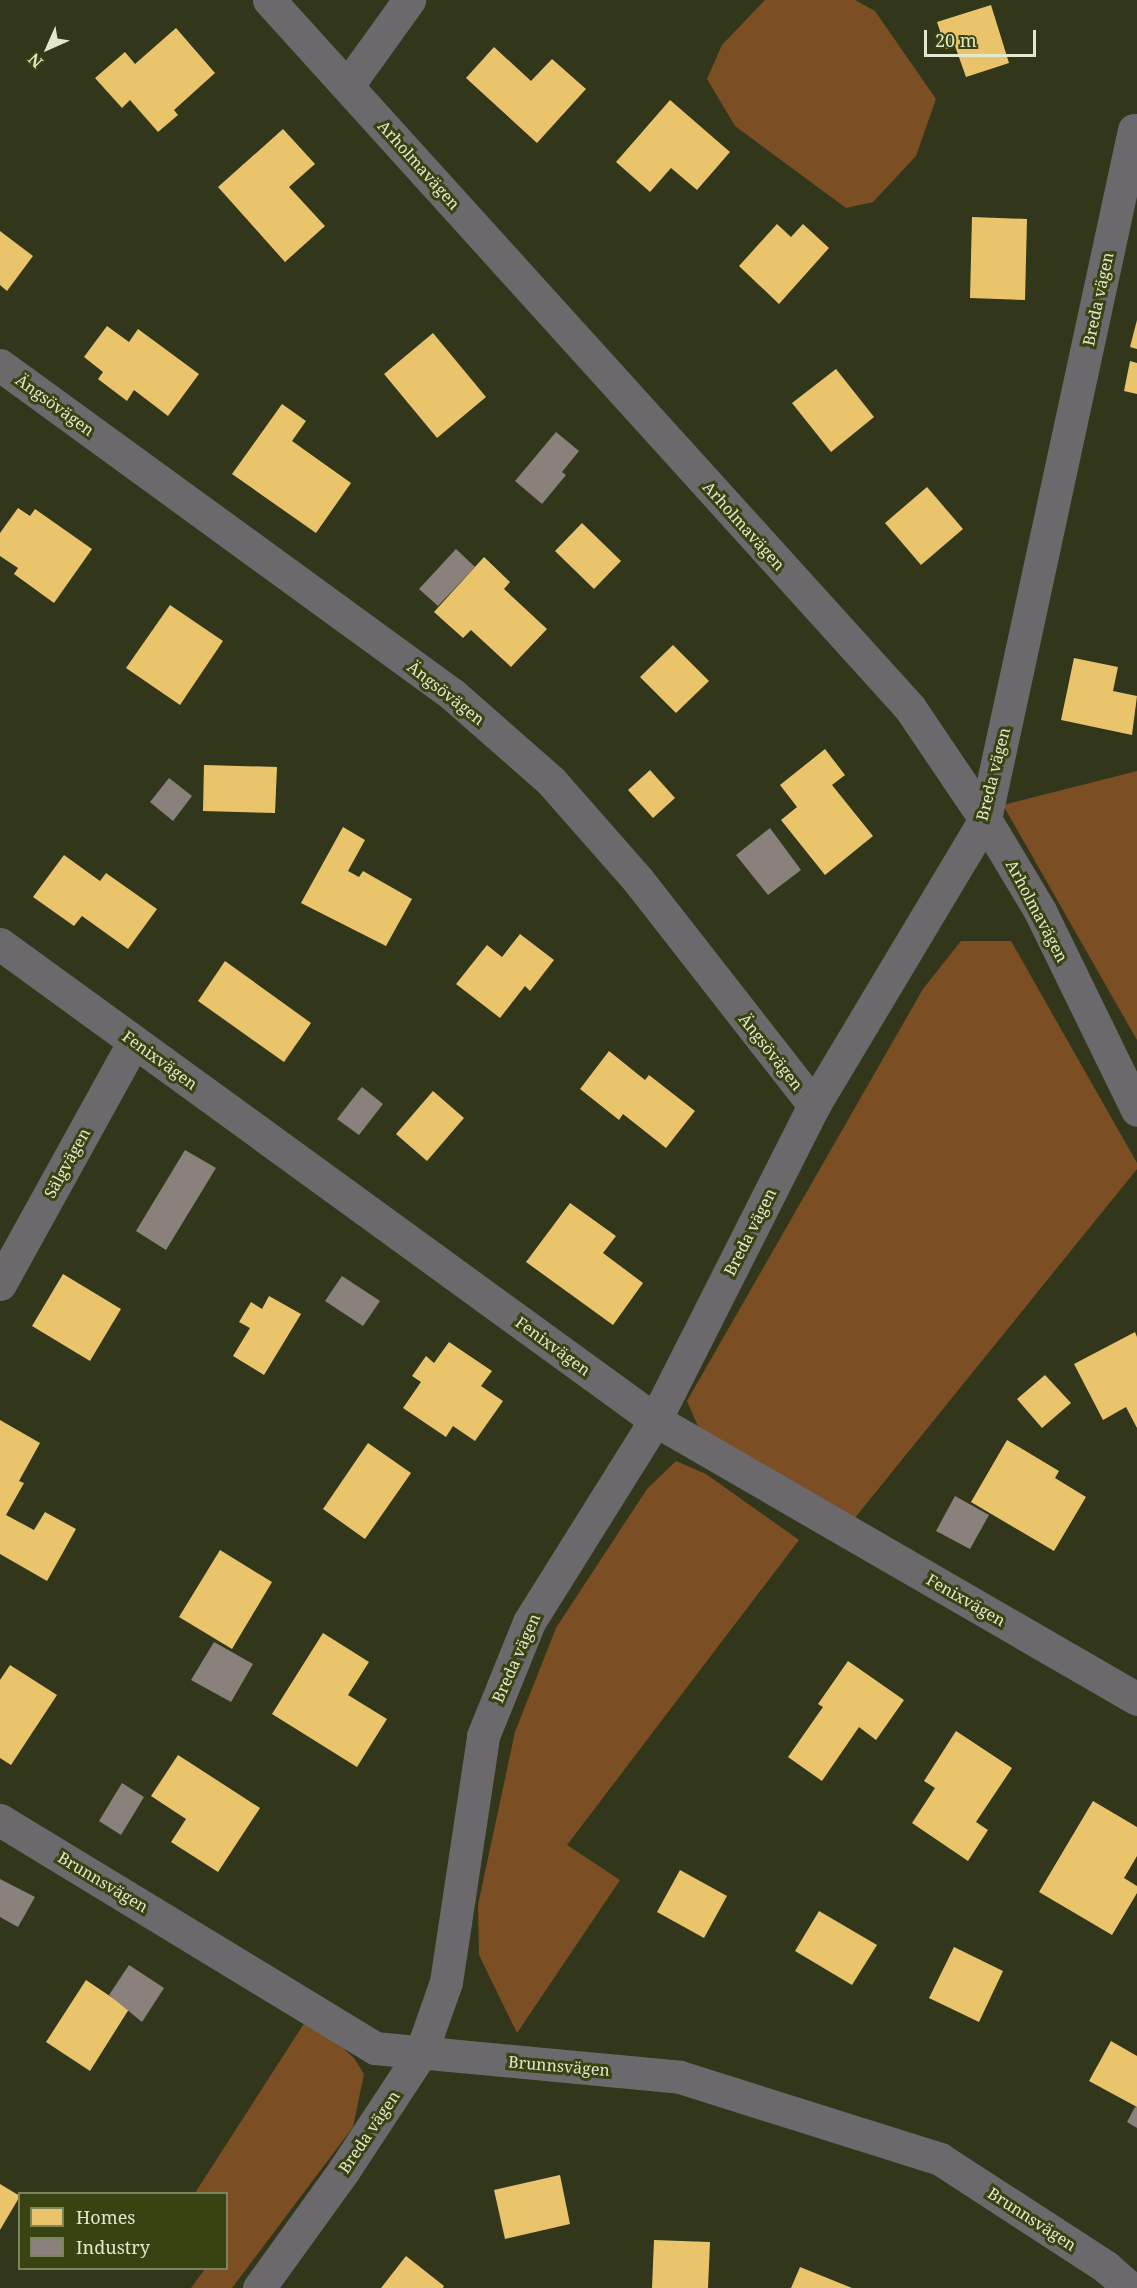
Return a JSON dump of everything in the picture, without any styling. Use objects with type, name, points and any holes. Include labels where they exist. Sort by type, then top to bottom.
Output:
[{"type":"street","name":"Arholmavägen","points":[[269,0],[910,708],[986,819],[1040,911],[1137,1110]]},
{"type":"street","points":[[348,85],[409,0]]},
{"type":"street","name":"Breda vägen","points":[[259,2288],[344,2170],[421,2053],[447,1982],[483,1736],[529,1622],[655,1420],[814,1105],[986,819],[1134,130]]},
{"type":"street","name":"Ängsövägen","points":[[0,365],[452,694],[551,781],[638,880],[814,1105]]},
{"type":"street","name":"Fenixvägen","points":[[0,944],[655,1420],[1137,1699]]},
{"type":"street","name":"Sälgvägen","points":[[0,1284],[134,1041]]},
{"type":"street","name":"Brunnsvägen","points":[[0,1820],[375,2048],[680,2077],[940,2159],[1106,2267],[1130,2288]]},
{"type":"shaded area","points":[[765,0],[855,0],[875,11],[936,99],[916,156],[873,202],[846,208],[735,126],[707,79],[722,45]]},
{"type":"shaded area","points":[[1137,771],[1137,1040],[1003,805]]},
{"type":"shaded area","points":[[961,941],[1011,941],[1137,1163],[1137,1169],[854,1519],[700,1431],[687,1401],[923,989]]},
{"type":"shaded area","points":[[676,1461],[706,1474],[799,1540],[567,1845],[620,1880],[517,2033],[479,1955],[478,1905],[515,1732],[556,1628],[647,1489]]},
{"type":"shaded area","points":[[305,2022],[329,2036],[354,2058],[364,2074],[353,2127],[232,2288],[191,2288],[204,2270],[228,2270],[228,2192],[196,2192]]},
{"type":"building: Homes","points":[[991,5],[1009,63],[966,77],[955,46],[946,49],[937,22]]},
{"type":"building: Homes","points":[[176,28],[215,73],[174,110],[178,115],[158,132],[130,100],[122,108],[95,78],[125,52],[135,64]]},
{"type":"building: Homes","points":[[494,47],[531,81],[552,59],[586,89],[537,143],[466,78]]},
{"type":"building: Homes","points":[[670,100],[730,152],[697,190],[671,168],[650,192],[616,162]]},
{"type":"building: Homes","points":[[283,129],[315,164],[289,187],[325,226],[285,262],[218,187]]},
{"type":"building: Homes","points":[[972,217],[1027,219],[1025,300],[970,298]]},
{"type":"building: Homes","points":[[777,224],[791,237],[803,224],[829,248],[779,304],[739,266]]},
{"type":"building: Homes","points":[[0,231],[33,256],[7,291],[0,285]]},
{"type":"building: Homes","points":[[1137,320],[1137,349],[1130,347]]},
{"type":"building: Homes","points":[[107,326],[129,342],[138,329],[199,374],[168,416],[134,390],[127,401],[98,379],[103,372],[84,357]]},
{"type":"building: Homes","points":[[433,333],[486,397],[437,438],[384,374]]},
{"type":"building: Homes","points":[[1130,361],[1137,363],[1137,394],[1124,391]]},
{"type":"building: Homes","points":[[836,369],[874,417],[831,452],[792,403]]},
{"type":"building: Homes","points":[[282,404],[306,421],[292,441],[351,483],[316,533],[232,474]]},
{"type":"building: Homes","points":[[927,487],[963,529],[921,565],[885,523]]},
{"type":"building: Homes","points":[[18,508],[30,516],[35,509],[92,549],[54,603],[14,574],[18,568],[0,556],[0,533]]},
{"type":"building: Homes","points":[[582,523],[621,561],[594,589],[555,551]]},
{"type":"building: Homes","points":[[484,557],[510,582],[504,589],[547,629],[511,667],[471,630],[463,638],[434,612]]},
{"type":"building: Homes","points":[[170,605],[223,641],[180,705],[126,668]]},
{"type":"building: Homes","points":[[673,645],[709,681],[676,713],[640,677]]},
{"type":"building: Homes","points":[[1074,658],[1118,667],[1113,691],[1137,696],[1132,735],[1061,720]]},
{"type":"building: Homes","points":[[825,749],[845,775],[832,785],[873,836],[825,875],[781,820],[797,807],[780,785]]},
{"type":"building: Homes","points":[[204,765],[277,767],[275,813],[203,811]]},
{"type":"building: Homes","points":[[650,770],[675,798],[653,818],[628,790]]},
{"type":"building: Homes","points":[[343,827],[365,840],[348,871],[359,877],[363,871],[412,899],[386,946],[301,903]]},
{"type":"building: Homes","points":[[64,855],[100,881],[106,873],[157,909],[128,949],[82,916],[74,926],[33,897]]},
{"type":"building: Homes","points":[[520,934],[554,960],[530,991],[525,986],[500,1018],[456,984],[487,945],[502,957]]},
{"type":"building: Homes","points":[[225,961],[311,1023],[284,1062],[198,1001]]},
{"type":"building: Homes","points":[[609,1051],[645,1080],[649,1075],[695,1111],[666,1148],[623,1114],[619,1120],[580,1089]]},
{"type":"building: Homes","points":[[433,1091],[464,1118],[427,1161],[396,1134]]},
{"type":"building: Homes","points":[[570,1203],[616,1236],[603,1253],[643,1283],[613,1325],[526,1262]]},
{"type":"building: Homes","points":[[63,1274],[121,1309],[90,1361],[32,1326]]},
{"type":"building: Homes","points":[[269,1296],[301,1314],[264,1375],[233,1356],[250,1328],[239,1322],[251,1302],[262,1309]]},
{"type":"building: Homes","points":[[1135,1332],[1137,1337],[1137,1428],[1126,1407],[1103,1420],[1074,1364]]},
{"type":"building: Homes","points":[[449,1342],[492,1371],[481,1386],[503,1401],[475,1441],[453,1426],[446,1437],[403,1408],[421,1382],[412,1376],[426,1356],[434,1363]]},
{"type":"building: Homes","points":[[1045,1375],[1071,1403],[1042,1428],[1017,1399]]},
{"type":"building: Homes","points":[[0,1420],[40,1443],[19,1481],[24,1483],[6,1515],[34,1530],[45,1512],[76,1529],[47,1581],[0,1554]]},
{"type":"building: Homes","points":[[1007,1440],[1059,1471],[1055,1478],[1086,1497],[1054,1551],[971,1502]]},
{"type":"building: Homes","points":[[368,1443],[411,1473],[365,1539],[323,1509]]},
{"type":"building: Homes","points":[[220,1550],[272,1582],[232,1649],[179,1617]]},
{"type":"building: Homes","points":[[323,1633],[369,1662],[348,1695],[387,1719],[357,1767],[272,1714]]},
{"type":"building: Homes","points":[[848,1661],[904,1700],[876,1740],[859,1727],[822,1781],[788,1757],[823,1707],[818,1704]]},
{"type":"building: Homes","points":[[10,1665],[57,1695],[11,1765],[0,1758],[0,1680]]},
{"type":"building: Homes","points":[[956,1731],[1012,1768],[976,1822],[988,1830],[968,1861],[912,1823],[935,1788],[924,1781]]},
{"type":"building: Homes","points":[[178,1755],[260,1808],[218,1872],[171,1842],[186,1819],[151,1796]]},
{"type":"building: Homes","points":[[1093,1801],[1137,1827],[1137,1856],[1124,1878],[1137,1886],[1137,1893],[1112,1935],[1039,1892]]},
{"type":"building: Homes","points":[[680,1870],[727,1896],[704,1938],[657,1912]]},
{"type":"building: Homes","points":[[819,1911],[877,1945],[852,1985],[795,1951]]},
{"type":"building: Homes","points":[[954,1947],[1003,1971],[979,2022],[929,1998]]},
{"type":"building: Homes","points":[[86,1980],[129,2009],[90,2071],[46,2042]]},
{"type":"building: Homes","points":[[1111,2041],[1137,2056],[1137,2107],[1089,2081]]},
{"type":"building: Homes","points":[[560,2175],[570,2224],[505,2239],[494,2190]]},
{"type":"building: Homes","points":[[0,2184],[18,2195],[18,2199],[0,2230]]},
{"type":"building: Homes","points":[[654,2240],[710,2242],[708,2288],[652,2288]]},
{"type":"building: Homes","points":[[406,2256],[444,2286],[443,2288],[381,2288]]},
{"type":"building: Homes","points":[[800,2267],[852,2288],[791,2288]]},
{"type":"building: Industry","points":[[556,432],[579,451],[562,472],[566,475],[542,504],[515,481]]},
{"type":"building: Industry","points":[[456,549],[475,567],[438,606],[419,589]]},
{"type":"building: Industry","points":[[169,778],[192,796],[173,821],[150,802]]},
{"type":"building: Industry","points":[[770,828],[801,870],[768,895],[736,855]]},
{"type":"building: Industry","points":[[362,1087],[383,1104],[359,1135],[337,1119]]},
{"type":"building: Industry","points":[[185,1150],[216,1168],[166,1250],[136,1231]]},
{"type":"building: Industry","points":[[342,1276],[380,1301],[363,1326],[325,1301]]},
{"type":"building: Industry","points":[[955,1496],[989,1515],[970,1549],[936,1531]]},
{"type":"building: Industry","points":[[214,1642],[253,1664],[231,1702],[191,1680]]},
{"type":"building: Industry","points":[[122,1783],[144,1797],[121,1835],[99,1821]]},
{"type":"building: Industry","points":[[0,1879],[35,1897],[18,1927],[0,1917]]},
{"type":"building: Industry","points":[[129,1965],[164,1988],[142,2022],[109,1995]]},
{"type":"building: Industry","points":[[1137,2107],[1137,2128],[1127,2122]]}]
